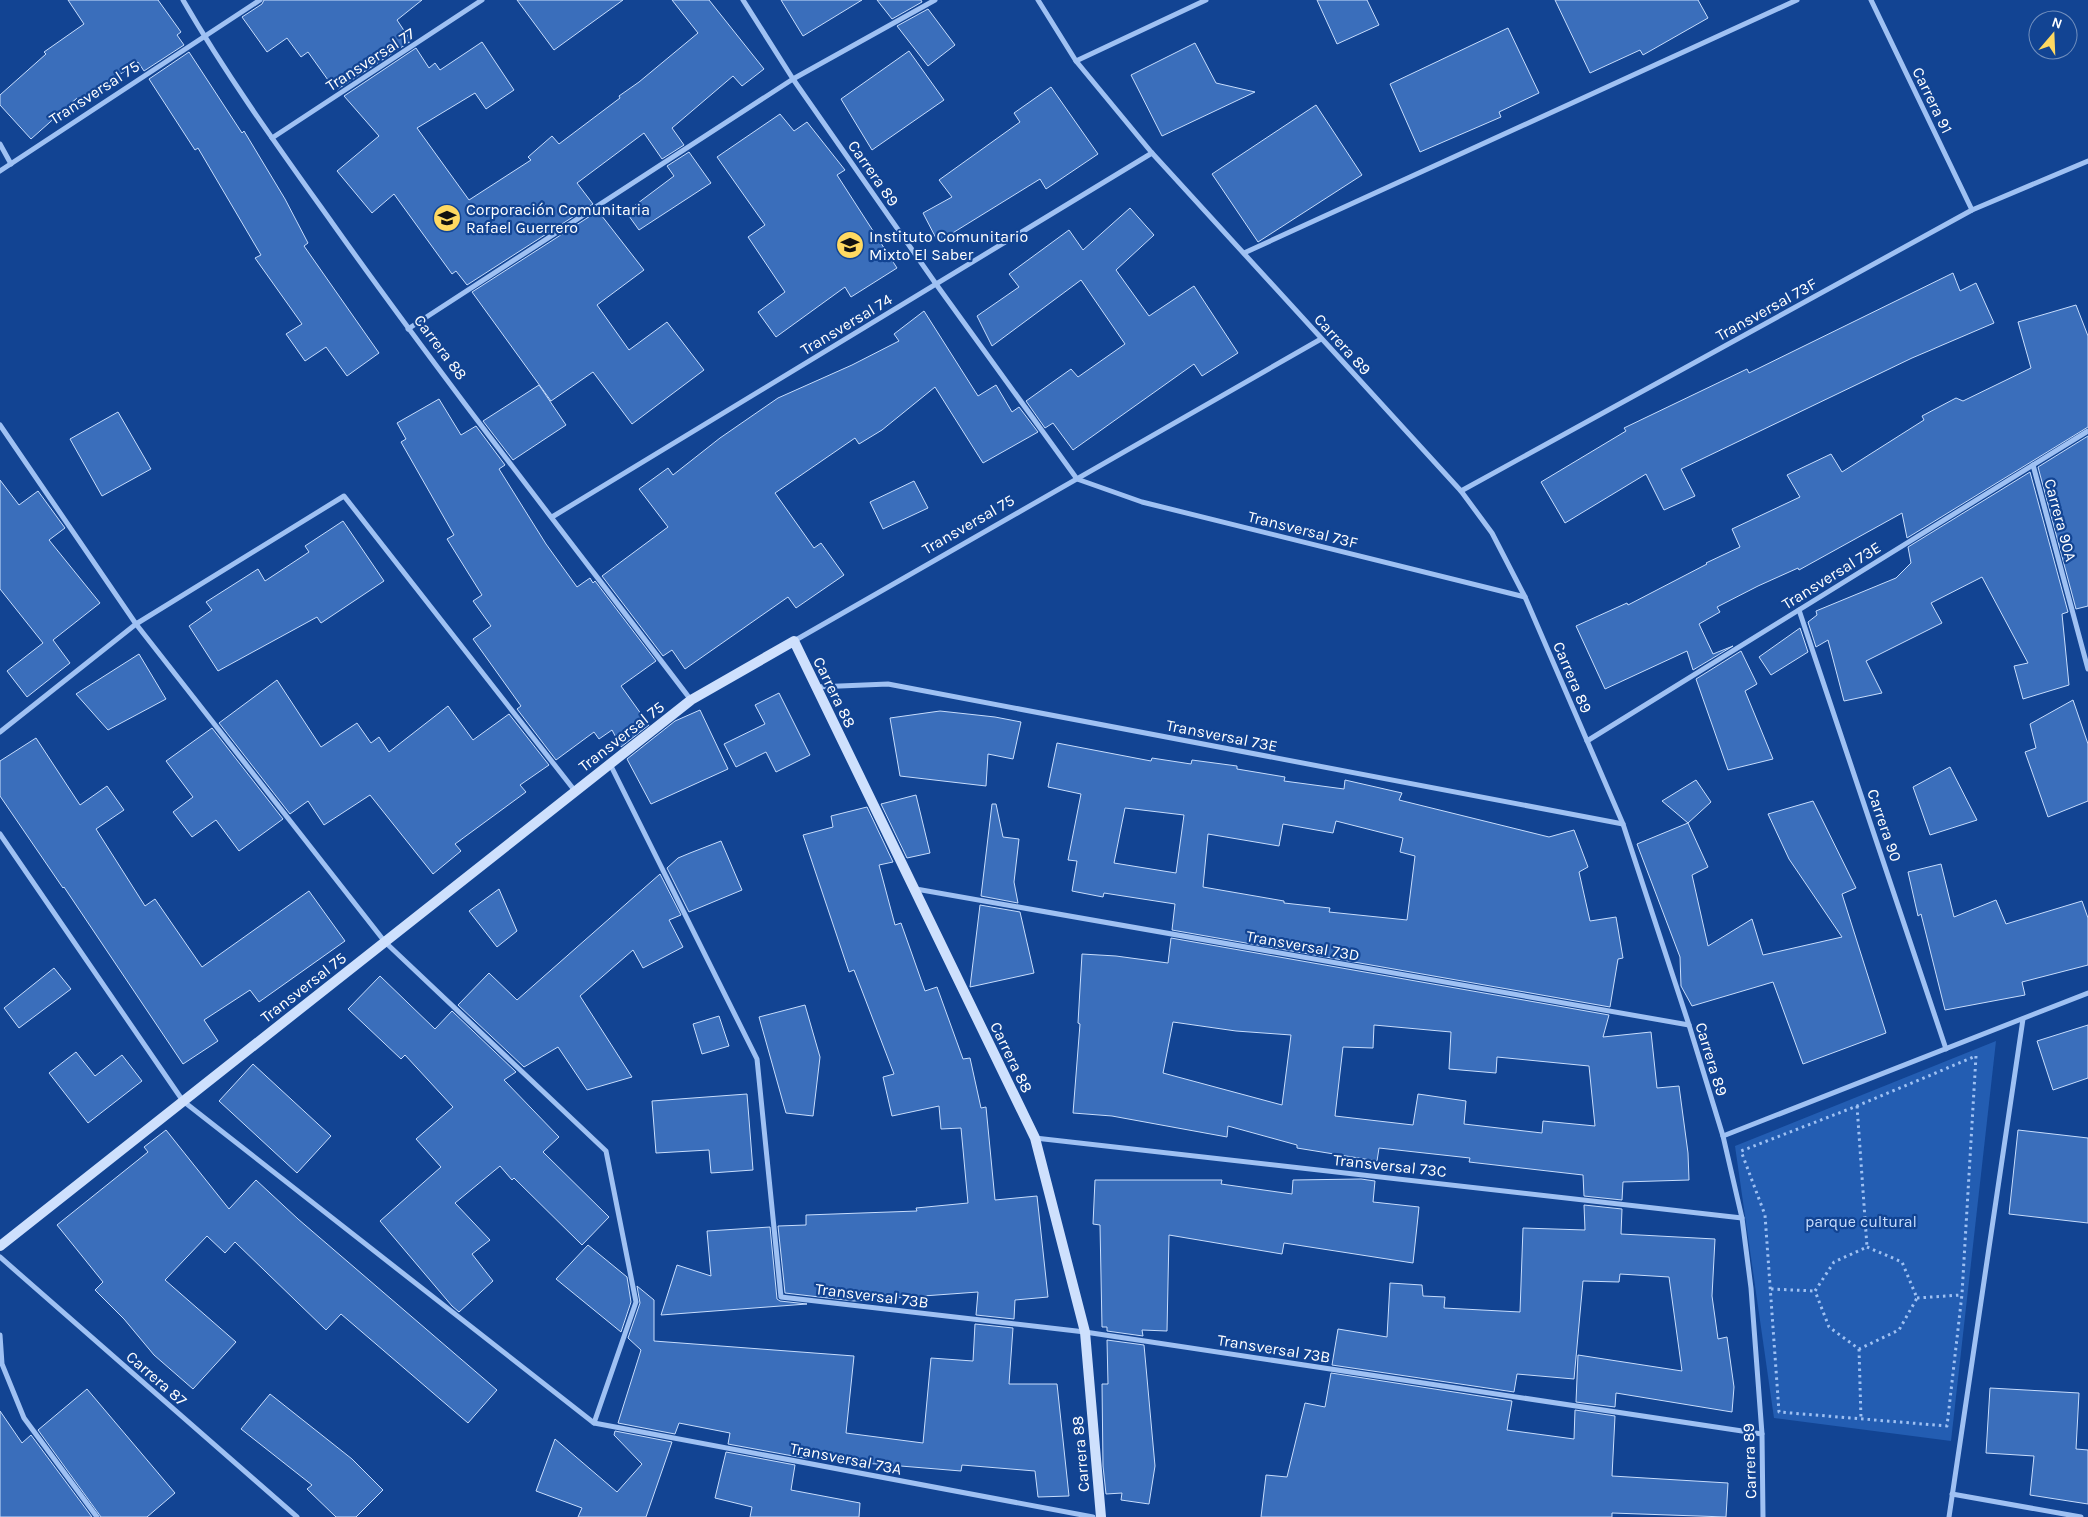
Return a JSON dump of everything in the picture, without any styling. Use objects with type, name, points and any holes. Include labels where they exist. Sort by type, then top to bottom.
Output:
[{"type":"street","name":"Carrera 88","points":[[183,0],[205,38],[272,138],[408,329],[691,700]]},
{"type":"street","name":"Transversal 75","points":[[0,171],[205,38],[260,0]]},
{"type":"street","name":"Transversal 77","points":[[272,138],[472,2],[482,0]]},
{"type":"street","name":"Carrera 89","points":[[743,0],[793,78],[936,284],[1077,479]]},
{"type":"street","points":[[408,329],[793,78],[935,0]]},
{"type":"street","name":"Carrera 89","points":[[1038,0],[1076,61],[1152,153],[1461,491],[1492,533],[1525,596],[1622,824],[1689,1026],[1722,1136],[1742,1218],[1751,1288],[1762,1434],[1763,1517]]},
{"type":"street","points":[[1076,61],[1206,0]]},
{"type":"street","points":[[1244,253],[1798,0]]},
{"type":"street","name":"Carrera 91","points":[[1871,0],[1972,210]]},
{"type":"street","points":[[0,144],[11,164]]},
{"type":"street","name":"Transversal 74","points":[[552,517],[1152,153]]},
{"type":"street","name":"Transversal 73F","points":[[1461,491],[1972,210],[2088,161]]},
{"type":"street","name":"Transversal 75","points":[[0,1246],[691,700],[1322,339]]},
{"type":"street","points":[[0,425],[136,624],[384,942],[606,1151],[636,1302],[594,1423],[183,1102],[0,834]]},
{"type":"street","name":"Transversal 73E","points":[[1587,741],[2088,431]]},
{"type":"street","name":"Carrera 90A","points":[[2033,465],[2088,669]]},
{"type":"street","name":"Transversal 73F","points":[[1077,479],[1142,502],[1525,596]]},
{"type":"street","points":[[0,732],[136,624],[344,496],[576,792]]},
{"type":"street","name":"Carrera 90","points":[[1799,610],[1946,1049]]},
{"type":"street","name":"Carrera 88","points":[[794,641],[1034,1138],[1085,1332],[1101,1517]]},
{"type":"street","name":"Transversal 73E","points":[[816,687],[888,684],[1622,824]]},
{"type":"street","name":"Transversal 73B","points":[[610,764],[756,1059],[780,1297],[1085,1332],[1762,1434]]},
{"type":"street","name":"Transversal 73D","points":[[913,889],[1689,1026]]},
{"type":"street","points":[[1722,1136],[2088,993]]},
{"type":"street","points":[[1949,1517],[1980,1294],[2022,1019]]},
{"type":"street","name":"Transversal 73C","points":[[1034,1138],[1742,1218]]},
{"type":"street","name":"Carrera 87","points":[[0,1257],[297,1517]]},
{"type":"street","points":[[0,1335],[2,1364],[24,1418],[97,1517]]},
{"type":"street","name":"Transversal 73A","points":[[594,1423],[1094,1517]]},
{"type":"street","points":[[1952,1494],[2081,1517]]},
{"type":"path","points":[[1976,1056],[1962,1294],[1948,1426],[1780,1412],[1765,1215],[1741,1151],[1857,1106],[1976,1056]]},
{"type":"path","points":[[1857,1084],[1867,1247]]},
{"type":"path","points":[[1815,1291],[1834,1262],[1867,1247],[1902,1262],[1917,1298]]},
{"type":"path","points":[[1751,1288],[1815,1291]]},
{"type":"path","points":[[1815,1291],[1829,1327],[1859,1349]]},
{"type":"path","points":[[1917,1298],[1980,1294]]},
{"type":"path","points":[[1859,1349],[1899,1330],[1917,1298]]},
{"type":"path","points":[[1859,1349],[1861,1419]]},
{"type":"green space","name":"parque cultural","points":[[1996,1041],[1951,1441],[1774,1418],[1735,1146]]},
{"type":"building","points":[[68,0],[158,0],[181,32],[177,35],[184,45],[144,71],[138,62],[80,102],[77,98],[31,139],[0,105],[0,95],[46,54],[44,52],[84,24]]},
{"type":"building","points":[[264,0],[422,0],[397,20],[411,41],[338,89],[335,85],[333,87],[308,52],[301,57],[287,38],[267,52],[242,17],[262,4]]},
{"type":"building","points":[[517,0],[623,0],[554,50]]},
{"type":"building","points":[[672,0],[709,0],[764,69],[742,86],[733,76],[672,128],[684,145],[662,159],[644,133],[577,183],[593,204],[467,285],[456,271],[452,274],[394,194],[372,213],[337,171],[379,136],[344,96],[416,48],[429,68],[435,63],[440,70],[482,42],[514,90],[486,109],[475,93],[417,128],[469,200],[531,160],[528,157],[552,136],[559,144],[620,98],[619,96],[639,82],[698,33]]},
{"type":"building","points":[[781,0],[862,0],[803,36]]},
{"type":"building","points":[[877,0],[921,0],[922,2],[892,19]]},
{"type":"building","points":[[1317,0],[1367,0],[1379,25],[1337,44]]},
{"type":"building","points":[[1555,0],[1698,0],[1708,18],[1643,55],[1640,50],[1590,73]]},
{"type":"building","points":[[928,9],[955,45],[928,66],[897,26]]},
{"type":"building","points":[[1508,28],[1539,93],[1499,112],[1501,117],[1420,152],[1390,84]]},
{"type":"building","points":[[1195,43],[1216,83],[1255,92],[1162,136],[1131,75]]},
{"type":"building","points":[[909,51],[944,100],[872,150],[841,99]]},
{"type":"building","points":[[189,52],[242,133],[244,131],[285,199],[308,243],[304,246],[379,353],[347,376],[326,347],[305,361],[286,334],[302,324],[255,258],[261,255],[198,148],[195,150],[149,79]]},
{"type":"building","points":[[1051,87],[1098,154],[1046,189],[1040,179],[938,242],[923,213],[952,197],[939,180],[1020,122],[1014,113]]},
{"type":"building","points":[[1316,105],[1362,175],[1258,242],[1212,174]]},
{"type":"building","points":[[780,114],[794,131],[807,122],[845,170],[837,175],[897,268],[851,297],[845,287],[776,337],[758,312],[785,292],[748,237],[765,225],[717,157]]},
{"type":"building","points":[[689,152],[711,183],[639,230],[626,212],[674,176],[667,166]]},
{"type":"building","points":[[1130,208],[1154,235],[1116,270],[1149,316],[1194,286],[1238,353],[1202,376],[1194,364],[1073,450],[1053,423],[1045,428],[1026,401],[1071,369],[1078,377],[1125,344],[1081,280],[992,346],[977,316],[1019,287],[1009,274],[1069,230],[1083,250]]},
{"type":"building","points":[[598,211],[644,270],[597,305],[629,350],[667,322],[704,370],[632,424],[593,372],[551,401],[472,292]]},
{"type":"building","points":[[1953,273],[1960,291],[1976,283],[1994,323],[1912,358],[1681,469],[1695,496],[1664,510],[1646,474],[1565,523],[1541,482],[1626,431],[1624,428],[1747,369],[1749,373]]},
{"type":"building","points":[[2076,305],[2088,336],[2088,427],[1907,538],[1902,513],[1799,570],[1798,568],[1758,586],[1717,607],[1720,612],[1699,624],[1713,654],[1733,646],[1693,670],[1687,651],[1605,689],[1576,626],[1627,603],[1628,605],[1740,547],[1732,529],[1800,497],[1787,475],[1831,454],[1842,472],[1924,420],[1922,416],[1956,398],[1963,401],[2031,368],[2018,322]]},
{"type":"building","points":[[924,311],[978,396],[996,385],[1012,412],[1019,407],[1038,432],[983,463],[935,387],[882,430],[859,444],[855,438],[775,493],[814,548],[821,543],[844,575],[796,608],[788,597],[685,669],[672,650],[663,656],[602,576],[668,527],[639,489],[668,468],[673,475],[720,438],[778,398],[852,365],[899,341],[894,334]]},
{"type":"building","points":[[539,385],[566,425],[513,460],[483,421]]},
{"type":"building","points":[[439,399],[461,435],[476,426],[505,465],[499,469],[546,544],[577,587],[590,578],[593,583],[595,581],[656,661],[621,686],[649,725],[621,747],[612,730],[599,739],[594,732],[556,760],[517,709],[521,706],[473,639],[491,626],[473,601],[482,595],[447,539],[454,535],[401,442],[406,439],[397,423]]},
{"type":"building","points":[[118,412],[151,469],[102,496],[70,439]]},
{"type":"building","points":[[2088,436],[2088,606],[2076,609],[2038,467]]},
{"type":"building","points":[[2030,472],[2068,612],[2062,614],[2069,685],[2023,699],[2014,666],[2028,663],[1982,577],[1931,603],[1942,623],[1866,661],[1882,693],[1844,701],[1828,640],[1816,647],[1808,622],[1817,615],[1816,611],[1896,578],[1911,563],[1908,547]]},
{"type":"building","points":[[0,480],[19,505],[38,491],[65,528],[49,540],[100,603],[53,640],[70,663],[27,697],[7,671],[43,643],[0,589]]},
{"type":"building","points":[[914,481],[928,508],[883,529],[870,502]]},
{"type":"building","points":[[343,521],[384,581],[321,623],[317,617],[218,671],[189,626],[212,610],[206,602],[258,569],[265,581],[309,552],[305,546]]},
{"type":"building","points":[[1800,628],[1808,652],[1771,675],[1759,657]]},
{"type":"building","points":[[1741,651],[1757,684],[1745,691],[1773,759],[1728,770],[1696,679]]},
{"type":"building","points":[[139,654],[166,699],[108,730],[76,694]]},
{"type":"building","points":[[277,680],[321,747],[357,723],[371,743],[379,737],[389,752],[448,706],[473,740],[509,714],[549,765],[520,785],[526,792],[455,844],[461,851],[433,874],[370,795],[324,825],[308,801],[290,814],[219,723]]},
{"type":"building","points":[[779,693],[810,755],[776,772],[766,752],[736,767],[724,744],[765,724],[755,705]]},
{"type":"building","points":[[2073,700],[2088,744],[2088,801],[2048,817],[2025,752],[2036,748],[2030,724]]},
{"type":"building","points":[[700,710],[728,769],[651,804],[627,759],[675,721]]},
{"type":"building","points":[[940,711],[1021,722],[1013,759],[988,754],[986,786],[900,776],[890,718]]},
{"type":"building","points":[[212,728],[283,819],[239,851],[216,820],[192,837],[173,812],[193,797],[166,761]]},
{"type":"building","points":[[36,738],[80,805],[107,786],[124,810],[96,829],[145,906],[155,899],[202,967],[309,891],[345,941],[259,1002],[250,990],[204,1020],[218,1041],[183,1064],[64,887],[0,796],[0,761]]},
{"type":"building","points":[[1057,743],[1151,761],[1152,758],[1191,764],[1192,760],[1237,766],[1237,769],[1285,777],[1284,781],[1344,789],[1345,780],[1402,793],[1399,800],[1549,837],[1574,830],[1588,867],[1579,872],[1590,921],[1616,917],[1623,958],[1618,959],[1610,1007],[1172,930],[1175,904],[1104,893],[1103,897],[1072,891],[1077,861],[1068,860],[1081,794],[1048,787]],"holes":[[[1125,808],[1184,815],[1176,873],[1114,863]],[[1336,821],[1403,838],[1400,852],[1415,856],[1407,920],[1329,912],[1330,908],[1284,903],[1284,901],[1203,887],[1208,834],[1279,846],[1283,824],[1333,833]]]},
{"type":"building","points":[[1950,767],[1977,820],[1930,835],[1913,787]]},
{"type":"building","points":[[1696,780],[1711,802],[1688,823],[1662,801]]},
{"type":"building","points":[[916,795],[930,853],[907,858],[881,804]]},
{"type":"building","points":[[1813,801],[1856,888],[1842,894],[1886,1033],[1803,1064],[1773,982],[1692,1006],[1681,986],[1680,957],[1637,844],[1688,823],[1708,867],[1692,875],[1708,946],[1752,919],[1763,955],[1842,937],[1789,859],[1768,814]]},
{"type":"building","points":[[992,804],[996,804],[1003,837],[1019,839],[1014,882],[1018,903],[981,896]]},
{"type":"building","points":[[867,807],[893,862],[879,865],[895,925],[901,923],[925,991],[937,987],[963,1059],[970,1058],[981,1108],[986,1107],[995,1200],[1037,1196],[1048,1297],[1015,1300],[1014,1319],[976,1315],[978,1292],[854,1301],[785,1293],[778,1226],[806,1225],[806,1215],[917,1211],[916,1208],[968,1203],[961,1128],[941,1129],[939,1106],[892,1116],[883,1077],[894,1074],[854,970],[849,972],[803,835],[833,827],[831,816]]},
{"type":"building","points":[[721,841],[742,890],[689,912],[667,868],[678,858]]},
{"type":"building","points":[[1941,864],[1954,917],[1996,900],[2006,924],[2082,901],[2088,918],[2088,965],[2022,982],[2025,995],[1945,1010],[1921,914],[1918,916],[1908,872]]},
{"type":"building","points":[[660,874],[681,915],[669,920],[683,947],[643,968],[633,950],[580,996],[632,1077],[587,1090],[558,1047],[524,1067],[458,1005],[489,973],[517,1000]]},
{"type":"building","points":[[499,889],[517,931],[497,947],[469,911]]},
{"type":"building","points":[[980,905],[1020,912],[1034,973],[970,987]]},
{"type":"building","points":[[1171,938],[1609,1015],[1603,1037],[1651,1032],[1657,1088],[1679,1086],[1688,1153],[1689,1180],[1623,1182],[1622,1200],[1584,1196],[1583,1175],[1469,1162],[1470,1158],[1379,1148],[1377,1161],[1297,1148],[1297,1145],[1228,1126],[1227,1137],[1112,1116],[1073,1113],[1080,1024],[1078,1023],[1082,954],[1116,956],[1168,963]],"holes":[[[1173,1022],[1236,1031],[1291,1035],[1282,1105],[1163,1073]],[[1374,1025],[1451,1032],[1449,1069],[1496,1073],[1497,1057],[1589,1066],[1595,1126],[1543,1121],[1542,1133],[1464,1124],[1466,1101],[1418,1094],[1413,1125],[1335,1116],[1343,1047],[1373,1048]]]},
{"type":"building","points":[[54,968],[71,989],[19,1028],[4,1008]]},
{"type":"building","points":[[380,976],[435,1029],[452,1011],[516,1072],[504,1080],[559,1137],[543,1152],[609,1217],[582,1245],[514,1178],[512,1180],[500,1166],[455,1203],[490,1240],[472,1254],[493,1281],[459,1312],[380,1221],[441,1167],[416,1139],[453,1107],[405,1055],[401,1059],[348,1009]]},
{"type":"building","points":[[805,1005],[820,1057],[813,1116],[786,1113],[759,1017]]},
{"type":"building","points":[[719,1016],[729,1046],[702,1054],[693,1024]]},
{"type":"building","points":[[2088,1025],[2088,1078],[2053,1090],[2037,1041]]},
{"type":"building","points":[[76,1052],[95,1076],[122,1055],[142,1081],[88,1123],[49,1073]]},
{"type":"building","points":[[253,1064],[331,1136],[297,1173],[219,1101]]},
{"type":"building","points":[[747,1094],[753,1170],[711,1173],[709,1150],[656,1153],[652,1101]]},
{"type":"building","points":[[166,1130],[229,1209],[256,1180],[298,1219],[497,1390],[468,1423],[341,1314],[326,1330],[235,1242],[225,1253],[207,1236],[165,1280],[236,1342],[193,1389],[154,1355],[124,1319],[95,1290],[103,1282],[57,1225],[148,1152],[144,1147]]},
{"type":"building","points":[[2018,1130],[2088,1138],[2088,1223],[2009,1214]]},
{"type":"building","points":[[1361,1179],[1375,1181],[1373,1202],[1419,1207],[1413,1263],[1284,1243],[1282,1254],[1169,1235],[1167,1331],[1142,1330],[1143,1336],[1107,1331],[1107,1327],[1102,1327],[1100,1225],[1093,1224],[1095,1180],[1222,1180],[1221,1184],[1292,1194],[1293,1180]]},
{"type":"building","points":[[1584,1205],[1622,1209],[1621,1234],[1715,1239],[1712,1296],[1718,1339],[1727,1337],[1734,1387],[1732,1412],[1616,1393],[1615,1407],[1576,1402],[1578,1355],[1682,1371],[1669,1277],[1620,1274],[1619,1282],[1583,1281],[1574,1379],[1517,1374],[1514,1392],[1332,1365],[1338,1329],[1387,1337],[1390,1283],[1422,1285],[1423,1296],[1445,1297],[1444,1308],[1520,1312],[1523,1228],[1585,1230]]},
{"type":"building","points":[[770,1227],[777,1299],[807,1304],[661,1315],[677,1265],[711,1276],[707,1231]]},
{"type":"building","points":[[588,1245],[627,1277],[631,1302],[621,1332],[556,1279]]},
{"type":"building","points":[[637,1286],[654,1300],[654,1341],[854,1356],[846,1433],[923,1443],[931,1358],[973,1361],[975,1324],[1013,1328],[1009,1384],[1057,1384],[1069,1496],[1038,1497],[1035,1471],[962,1465],[961,1471],[804,1458],[728,1444],[730,1433],[679,1423],[675,1434],[618,1423],[641,1350],[628,1338],[640,1303]]},
{"type":"building","points":[[1107,1340],[1144,1345],[1155,1466],[1149,1504],[1121,1500],[1122,1493],[1106,1494],[1103,1466],[1102,1384],[1108,1384]]},
{"type":"building","points":[[1331,1373],[1512,1401],[1507,1430],[1574,1439],[1575,1410],[1615,1416],[1612,1476],[1728,1483],[1726,1517],[1612,1513],[1612,1517],[1261,1517],[1266,1475],[1287,1477],[1305,1403],[1325,1407]]},
{"type":"building","points":[[1990,1388],[2079,1393],[2076,1449],[2088,1450],[2088,1504],[2030,1495],[2034,1456],[1986,1453]]},
{"type":"building","points":[[87,1389],[175,1493],[147,1517],[101,1517],[38,1430]]},
{"type":"building","points":[[270,1394],[352,1459],[383,1490],[356,1517],[336,1517],[307,1489],[312,1485],[241,1429]]},
{"type":"building","points":[[0,1411],[22,1443],[31,1435],[92,1517],[0,1517]]},
{"type":"building","points":[[615,1431],[672,1442],[646,1517],[578,1517],[582,1508],[536,1491],[555,1439],[617,1492],[642,1464],[614,1435]]},
{"type":"building","points":[[726,1452],[795,1465],[791,1490],[860,1503],[859,1517],[750,1517],[752,1507],[715,1498]]},
{"type":"place","name":"Corporación Comunitaria Rafael Guerrero","points":[[447,218]]},
{"type":"place","name":"Instituto Comunitario Mixto El Saber","points":[[850,245]]}]
